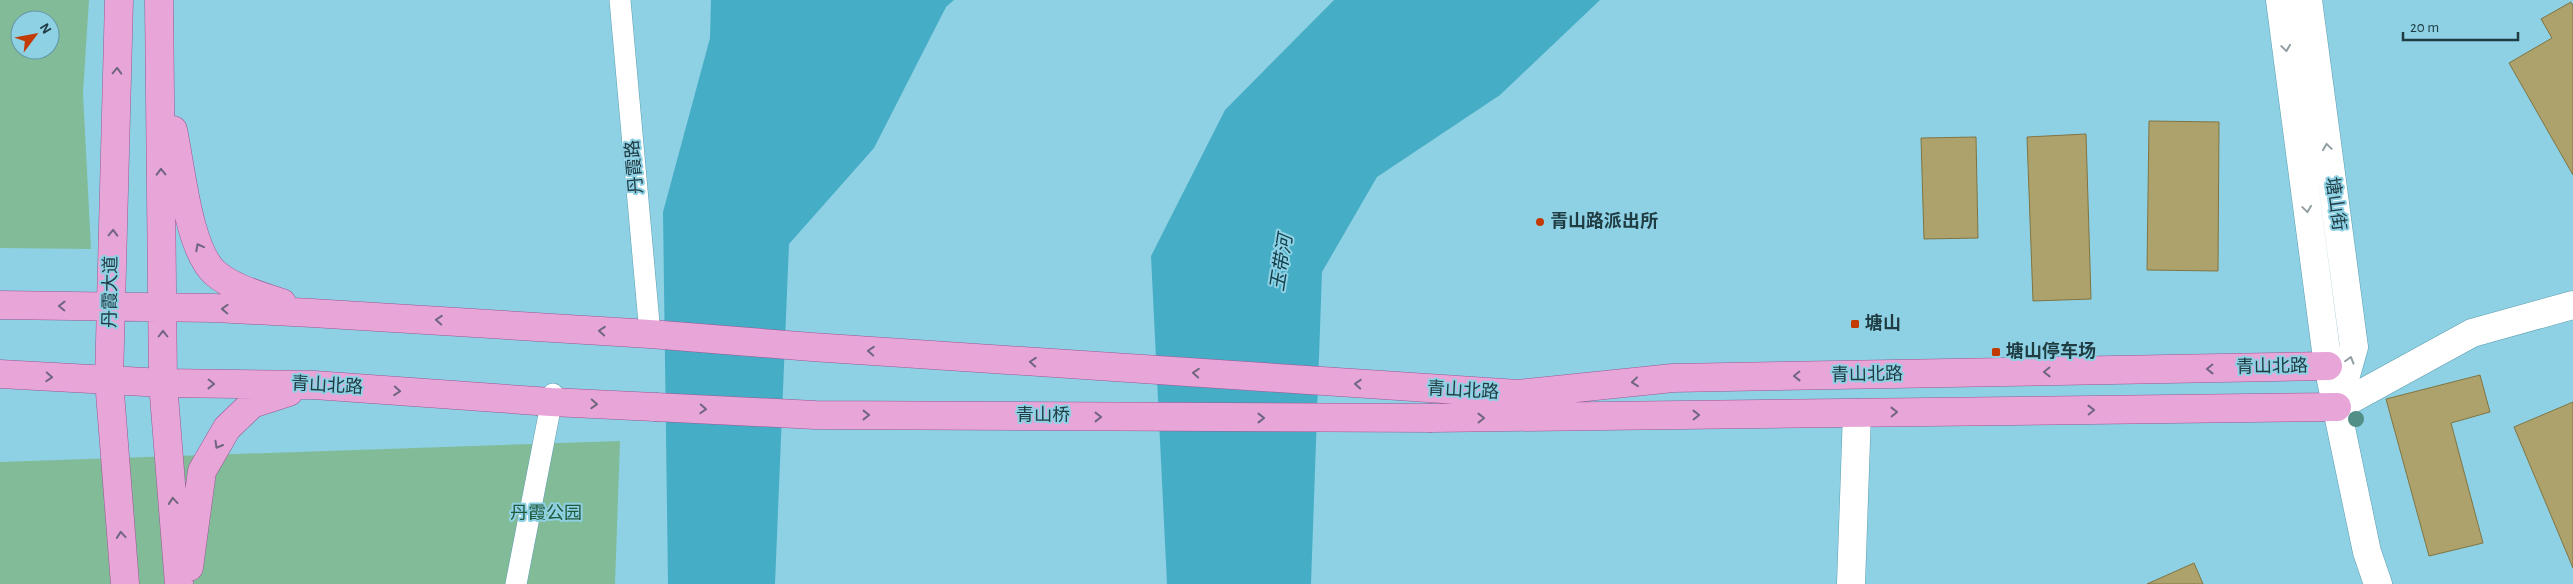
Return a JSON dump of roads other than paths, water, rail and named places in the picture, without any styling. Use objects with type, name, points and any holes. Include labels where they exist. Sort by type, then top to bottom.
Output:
[{"type":"main road","name":"丹霞大道","points":[[119,0],[109,380],[126,584]]},
{"type":"main road","points":[[159,0],[163,383],[179,584]]},
{"type":"main road","points":[[160,61],[196,243],[214,272],[239,288],[312,313]]},
{"type":"main road","points":[[0,305],[312,313],[650,334]]},
{"type":"main road","name":"青山北路","points":[[650,334],[822,348],[1518,394],[1673,378],[2328,366]]},
{"type":"main road","name":"青山北路","points":[[0,374],[163,383],[314,384],[552,398],[654,407]]},
{"type":"main road","points":[[187,584],[202,471],[227,428],[252,404],[314,384]]},
{"type":"main road","name":"青山桥","points":[[654,407],[815,415],[1432,418]]},
{"type":"main road","name":"青山北路","points":[[1432,418],[2337,407]]},
{"type":"street","name":"塘山街","points":[[2280,0],[2328,366],[2367,552],[2378,584]]},
{"type":"street","name":"塘山街","points":[[2308,0],[2354,347],[2337,407]]},
{"type":"street","points":[[2337,407],[2472,333],[2573,306]]},
{"type":"street","points":[[1851,584],[1857,413]]},
{"type":"lane","name":"丹霞路","points":[[620,0],[650,334]]},
{"type":"lane","points":[[516,584],[552,398]]},
{"type":"water","points":[[711,0],[954,0],[946,7],[874,148],[789,244],[775,584],[668,584],[663,212],[710,38]]},
{"type":"water","name":"玉带河","points":[[1334,0],[1600,0],[1500,95],[1377,177],[1322,272],[1311,584],[1167,584],[1151,256],[1225,110]]},
{"type":"place","name":"青山路派出所","points":[[1540,222]]},
{"type":"place","name":"塘山","points":[[1855,324]]},
{"type":"place","name":"塘山停车场","points":[[1996,352]]},
{"type":"park label","name":"丹霞公园","points":[[546,514]]}]
